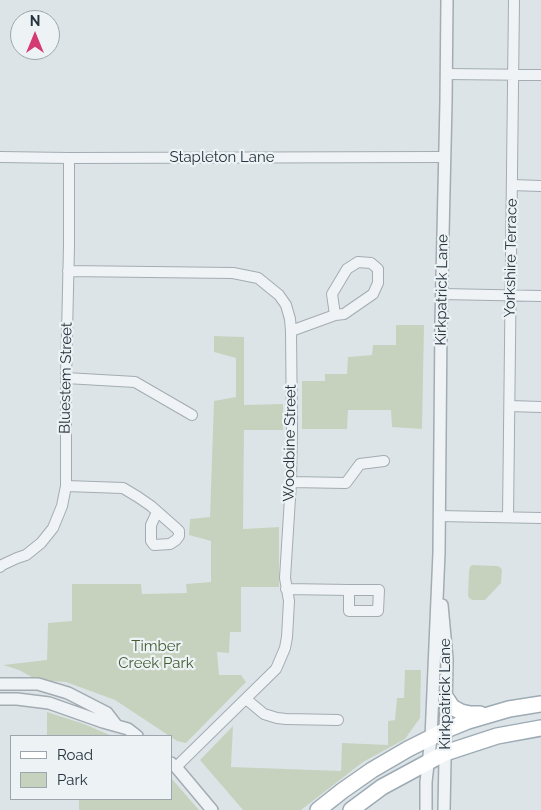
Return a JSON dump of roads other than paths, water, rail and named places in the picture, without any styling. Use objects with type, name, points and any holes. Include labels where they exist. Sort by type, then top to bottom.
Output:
[{"type":"main road","points":[[446,698],[452,707],[461,712],[470,714],[494,713]]},
{"type":"main road","points":[[318,810],[372,770],[446,730],[494,713],[541,704]]},
{"type":"main road","points":[[351,810],[382,787],[445,753],[496,736],[541,728]]},
{"type":"street","name":"Kirkpatrick Lane","points":[[426,810],[439,516],[446,0]]},
{"type":"street","name":"Yorkshire Terrace","points":[[508,517],[514,0]]},
{"type":"street","points":[[446,74],[541,75]]},
{"type":"street","name":"Stapleton Lane","points":[[0,157],[444,157]]},
{"type":"street","name":"Bluestem Street","points":[[0,567],[26,555],[42,543],[53,528],[62,506],[66,486],[69,158]]},
{"type":"street","points":[[512,185],[541,186]]},
{"type":"street","points":[[291,332],[335,315],[344,314],[374,294],[378,283],[378,269],[370,263],[358,262],[347,269],[332,294],[335,315]]},
{"type":"street","name":"Woodbine Street","points":[[68,271],[234,273],[258,278],[280,294],[290,319],[291,482],[285,578],[289,601],[288,637],[276,669],[174,765]]},
{"type":"street","points":[[442,294],[541,296]]},
{"type":"street","points":[[66,378],[135,382],[192,415]]},
{"type":"street","points":[[510,406],[541,407]]},
{"type":"street","points":[[291,482],[346,483],[360,464],[384,461]]},
{"type":"street","points":[[66,486],[123,488],[157,512]]},
{"type":"street","points":[[439,516],[541,518]]},
{"type":"street","name":"Kirkpatrick Lane","points":[[437,579],[447,659],[444,810]]},
{"type":"street","points":[[286,589],[349,590]]},
{"type":"street","points":[[0,684],[38,684],[68,693],[108,714],[117,726]]},
{"type":"street","points":[[0,699],[49,703],[128,729],[136,735]]},
{"type":"street","points":[[246,699],[264,714],[278,718],[338,720]]},
{"type":"street","points":[[174,765],[212,810]]},
{"type":"park label","name":"Timber Creek Park","points":[[156,654]]}]
